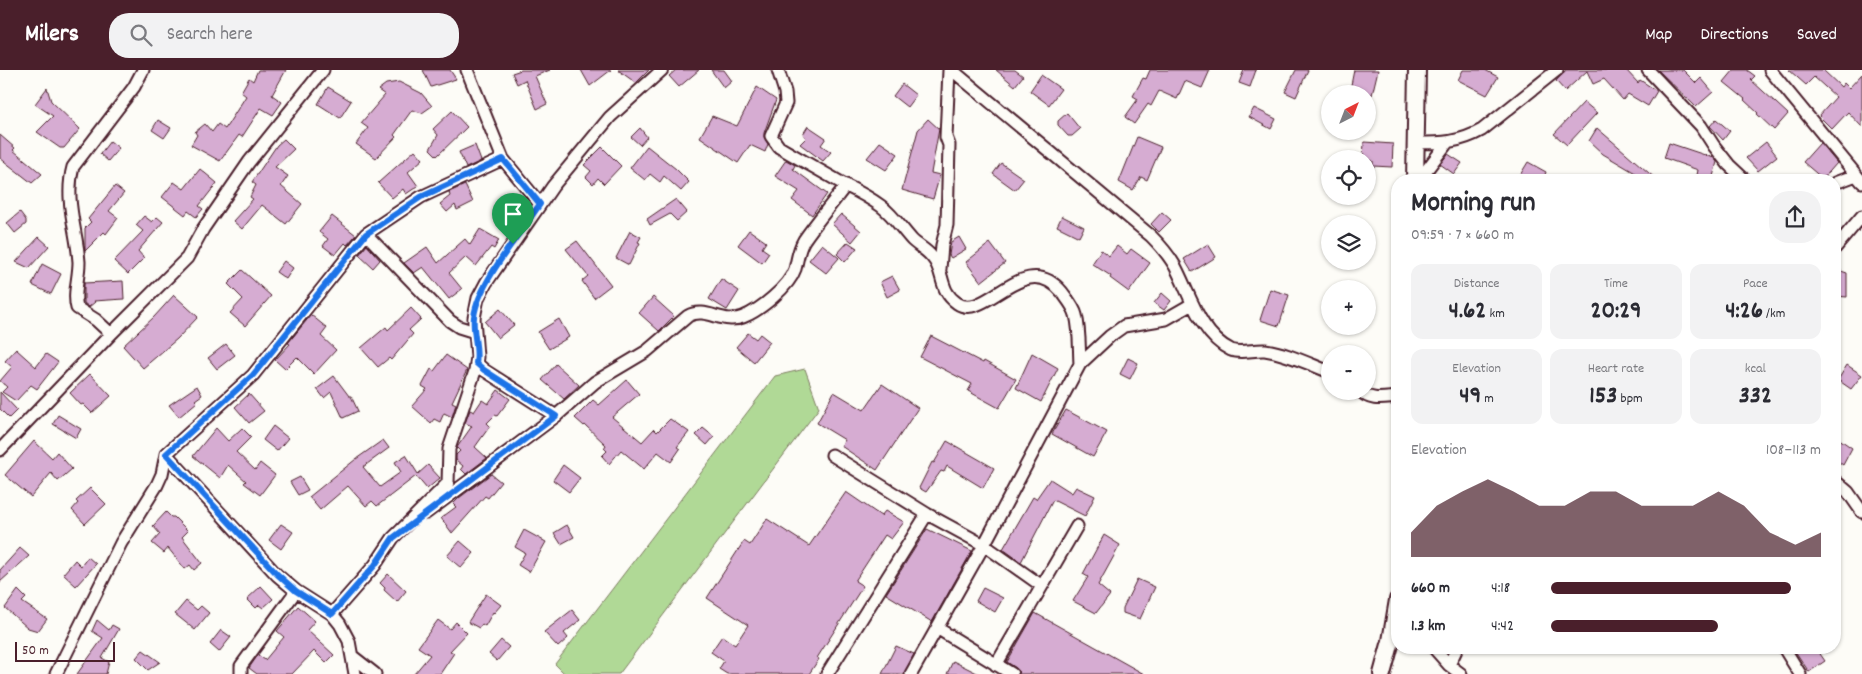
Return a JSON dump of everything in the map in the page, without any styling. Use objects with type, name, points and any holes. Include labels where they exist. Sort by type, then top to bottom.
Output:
[{"type":"street","points":[[111,334],[96,320],[77,308],[75,301],[79,261],[69,204],[69,181],[73,167],[134,87],[143,70]]},
{"type":"street","points":[[0,450],[187,258],[203,229],[249,162],[323,70]]},
{"type":"street","points":[[467,70],[503,159],[540,204]]},
{"type":"street","points":[[332,614],[375,565],[393,538],[448,483],[449,449],[475,372],[474,318],[478,298],[486,283],[553,186],[610,118],[662,70]]},
{"type":"street","points":[[778,70],[786,102],[771,136],[773,142],[779,148],[883,207],[916,244],[932,255],[936,261],[943,287],[949,296],[959,304],[971,307],[981,304],[1011,284],[1026,278],[1040,279],[1056,286],[1069,300],[1076,314],[1080,364]]},
{"type":"street","points":[[940,276],[942,245],[947,225],[949,145],[946,137],[950,70]]},
{"type":"street","points":[[950,70],[1151,236],[1175,266],[1192,304],[1207,328],[1221,345],[1234,351],[1265,350],[1282,353],[1321,368]]},
{"type":"street","points":[[1415,174],[1417,70]]},
{"type":"street","points":[[1416,143],[1447,144],[1471,136],[1482,130],[1557,70]]},
{"type":"street","points":[[1648,70],[1701,126],[1729,165],[1739,174]]},
{"type":"street","points":[[1770,70],[1859,178],[1841,182]]},
{"type":"street","points":[[1424,174],[1447,144]]},
{"type":"street","points":[[56,674],[121,543],[162,474],[166,454],[253,375],[366,234],[421,197],[503,159]]},
{"type":"street","points":[[393,538],[556,416],[595,382],[647,351],[688,316],[695,312],[702,312],[730,320],[736,319],[754,311],[780,292],[795,270],[798,252],[804,241],[846,185]]},
{"type":"street","points":[[1841,241],[1862,216]]},
{"type":"street","points":[[366,234],[450,321],[474,332]]},
{"type":"street","points":[[911,674],[984,545],[1080,364],[1110,336],[1124,326],[1166,319],[1192,304]]},
{"type":"street","points":[[476,363],[556,416]]},
{"type":"street","points":[[1376,399],[1391,398]]},
{"type":"street","points":[[166,454],[277,574],[296,591],[332,614],[349,641],[355,674]]},
{"type":"street","points":[[832,456],[927,514],[984,545],[1042,586]]},
{"type":"street","points":[[1841,486],[1848,492],[1862,512]]},
{"type":"street","points":[[827,674],[927,514]]},
{"type":"street","points":[[996,664],[1077,526]]},
{"type":"street","points":[[241,674],[241,666],[296,591]]},
{"type":"street","points":[[937,628],[1012,674]]},
{"type":"street","points":[[1382,674],[1391,641]]},
{"type":"street","points":[[1439,654],[1449,665],[1461,674]]},
{"type":"street","points":[[1449,665],[1454,654]]},
{"type":"street","points":[[1788,654],[1800,674]]},
{"type":"street","points":[[352,656],[375,674]]},
{"type":"green space","points":[[805,369],[819,408],[619,674],[565,674],[555,664],[775,376]]},
{"type":"building","points":[[258,70],[286,70],[272,95],[282,102],[273,115],[261,108],[242,137],[239,135],[220,161],[191,145],[197,135],[195,132],[205,124],[212,132],[218,124],[225,129],[246,96],[241,92],[249,78],[253,81]]},
{"type":"building","points":[[423,70],[450,70],[456,79],[431,87]]},
{"type":"building","points":[[521,70],[550,70],[535,76],[547,104],[537,109],[525,80],[517,84],[512,73]]},
{"type":"building","points":[[581,70],[611,70],[590,86]]},
{"type":"building","points":[[618,70],[649,70],[636,83]]},
{"type":"building","points":[[676,70],[699,70],[679,87],[669,76]]},
{"type":"building","points":[[711,70],[724,70],[732,81],[724,88]]},
{"type":"building","points":[[996,70],[1015,70],[1023,76],[1015,86]]},
{"type":"building","points":[[1150,70],[1210,70],[1202,88],[1185,81],[1177,99],[1159,91],[1151,106],[1148,104],[1134,124],[1125,117],[1138,99],[1133,96],[1143,78],[1146,79]]},
{"type":"building","points":[[1244,70],[1256,70],[1250,87],[1239,83]]},
{"type":"building","points":[[1296,70],[1308,70],[1296,97],[1285,92]]},
{"type":"building","points":[[1354,70],[1378,70],[1374,85],[1351,85]]},
{"type":"building","points":[[1463,70],[1485,70],[1498,77],[1487,95],[1458,80]]},
{"type":"building","points":[[1566,70],[1626,70],[1638,83],[1640,80],[1657,91],[1648,106],[1628,94],[1623,100],[1604,79],[1593,84],[1587,71],[1565,91],[1556,81]]},
{"type":"building","points":[[1658,70],[1683,70],[1696,83],[1701,78],[1713,92],[1696,107]]},
{"type":"building","points":[[1734,70],[1747,70],[1755,76],[1751,80],[1788,114],[1774,130],[1745,99],[1724,82]]},
{"type":"building","points":[[1789,70],[1823,70],[1841,87],[1844,83],[1849,88],[1862,74],[1862,127],[1848,112],[1832,129],[1819,116],[1836,97],[1814,77],[1806,85]]},
{"type":"building","points":[[1041,75],[1061,89],[1049,105],[1030,91]]},
{"type":"building","points":[[399,82],[421,93],[432,106],[422,113],[412,110],[394,135],[396,137],[376,158],[356,144],[368,128],[361,123],[385,95],[378,90],[386,84]]},
{"type":"building","points":[[902,84],[916,95],[907,107],[893,96]]},
{"type":"building","points":[[328,87],[351,101],[340,118],[318,104]]},
{"type":"building","points":[[757,87],[776,100],[764,133],[768,144],[765,152],[750,145],[738,163],[700,137],[712,116],[737,126]]},
{"type":"building","points":[[47,88],[51,101],[80,129],[64,148],[60,148],[37,132],[53,116],[35,104]]},
{"type":"building","points":[[1584,102],[1597,113],[1567,145],[1554,134]]},
{"type":"building","points":[[1254,108],[1276,119],[1271,129],[1249,117]]},
{"type":"building","points":[[452,111],[467,127],[437,156],[430,149],[438,135],[433,129]]},
{"type":"building","points":[[1067,113],[1080,129],[1072,136],[1068,136],[1058,125],[1058,121]]},
{"type":"building","points":[[928,119],[939,129],[931,173],[940,175],[933,199],[902,190],[918,130]]},
{"type":"building","points":[[1716,119],[1730,131],[1723,140],[1710,126]]},
{"type":"building","points":[[158,120],[171,128],[164,138],[152,130]]},
{"type":"building","points":[[808,126],[826,138],[821,145],[831,152],[823,161],[800,144],[806,138],[803,134]]},
{"type":"building","points":[[640,128],[647,137],[640,145],[631,137]]},
{"type":"building","points":[[1597,128],[1650,174],[1637,174],[1603,154],[1589,141]]},
{"type":"building","points":[[0,135],[15,148],[13,150],[42,174],[32,183],[0,158]]},
{"type":"building","points":[[1137,137],[1161,147],[1147,180],[1141,177],[1133,190],[1119,182]]},
{"type":"building","points":[[284,139],[294,149],[275,167],[288,176],[281,186],[302,204],[286,224],[262,205],[242,229],[233,221],[253,199],[250,197],[256,185],[252,182],[277,145]]},
{"type":"building","points":[[110,141],[119,148],[108,161],[100,154]]},
{"type":"building","points":[[880,142],[898,154],[886,170],[867,158]]},
{"type":"building","points":[[1364,142],[1393,144],[1392,167],[1376,166],[1376,150],[1364,150]]},
{"type":"building","points":[[1766,142],[1777,156],[1758,171],[1746,158]]},
{"type":"building","points":[[1669,143],[1714,158],[1717,162],[1714,174],[1697,174],[1698,170],[1664,158]]},
{"type":"building","points":[[1820,143],[1837,163],[1827,174],[1817,174],[1803,162]]},
{"type":"building","points":[[475,145],[481,161],[466,168],[459,152]]},
{"type":"building","points":[[647,146],[689,182],[681,191],[664,176],[660,182],[650,174],[645,180],[630,168]]},
{"type":"building","points":[[602,147],[621,166],[604,184],[598,178],[593,184],[586,177],[591,171],[584,165]]},
{"type":"building","points":[[415,150],[423,159],[408,172],[418,186],[406,194],[403,189],[392,198],[378,183]]},
{"type":"building","points":[[1448,154],[1462,163],[1454,174],[1440,164]]},
{"type":"building","points":[[786,160],[795,165],[793,169],[827,194],[812,215],[792,200],[799,191],[775,176]]},
{"type":"building","points":[[1528,162],[1546,172],[1545,174],[1521,174]]},
{"type":"building","points":[[1001,163],[1024,179],[1015,190],[993,174]]},
{"type":"building","points":[[200,169],[217,183],[199,206],[203,209],[196,217],[188,211],[185,215],[162,197],[174,182],[184,189]]},
{"type":"building","points":[[465,185],[473,202],[457,210],[455,205],[447,212],[440,204],[450,196],[449,192]]},
{"type":"building","points":[[115,186],[124,193],[109,211],[118,218],[106,234],[104,232],[85,251],[85,228],[91,222],[88,219]]},
{"type":"building","points":[[676,199],[687,212],[677,221],[670,214],[650,225],[647,219]]},
{"type":"building","points":[[20,212],[26,220],[26,224],[15,233],[7,223]]},
{"type":"building","points":[[1162,212],[1171,220],[1159,232],[1151,224]]},
{"type":"building","points":[[841,214],[861,231],[852,242],[832,224]]},
{"type":"building","points":[[144,216],[152,222],[157,217],[163,222],[138,251],[144,258],[128,274],[114,261],[143,231],[136,225]]},
{"type":"building","points":[[332,216],[356,235],[347,245],[345,243],[335,255],[323,246],[328,239],[319,232]]},
{"type":"building","points":[[1062,216],[1084,227],[1079,237],[1057,226]]},
{"type":"building","points":[[480,229],[499,240],[494,249],[491,247],[476,266],[466,257],[449,273],[462,289],[449,299],[423,267],[414,273],[404,263],[427,247],[438,263],[465,239],[470,245]]},
{"type":"building","points":[[749,230],[766,242],[762,248],[769,253],[762,263],[738,245]]},
{"type":"building","points":[[630,231],[641,237],[629,265],[616,258]]},
{"type":"building","points":[[39,237],[49,246],[29,268],[16,262]]},
{"type":"building","points":[[959,237],[966,249],[951,258],[949,255],[951,242]]},
{"type":"building","points":[[577,241],[611,285],[594,298],[582,281],[588,276],[566,249]]},
{"type":"building","points":[[848,242],[857,248],[845,262],[837,254]]},
{"type":"building","points":[[990,243],[1005,263],[981,282],[966,262]]},
{"type":"building","points":[[822,244],[839,258],[826,273],[809,260]]},
{"type":"building","points":[[1208,244],[1216,257],[1192,272],[1184,259]]},
{"type":"building","points":[[367,245],[380,260],[373,268],[359,255]]},
{"type":"building","points":[[1117,246],[1127,254],[1131,249],[1150,263],[1129,292],[1110,278],[1111,276],[1092,264],[1101,250],[1109,256]]},
{"type":"building","points":[[284,261],[293,268],[286,279],[276,272]]},
{"type":"building","points":[[42,264],[61,274],[51,294],[32,285]]},
{"type":"building","points":[[242,270],[271,296],[245,326],[230,313],[243,299],[228,284]]},
{"type":"building","points":[[1841,271],[1847,273],[1847,297],[1841,296]]},
{"type":"building","points":[[892,276],[900,290],[887,297],[880,282]]},
{"type":"building","points":[[721,279],[739,291],[727,310],[709,299]]},
{"type":"building","points":[[123,281],[124,299],[94,301],[89,307],[84,303],[84,283]]},
{"type":"building","points":[[1270,289],[1289,295],[1279,326],[1260,320]]},
{"type":"building","points":[[1162,293],[1171,301],[1164,310],[1154,303]]},
{"type":"building","points":[[174,295],[198,317],[177,339],[143,368],[123,346]]},
{"type":"building","points":[[653,297],[674,316],[659,331],[639,313]]},
{"type":"building","points":[[411,308],[421,319],[409,330],[413,334],[391,360],[389,358],[378,367],[361,348],[386,327],[388,330]]},
{"type":"building","points":[[500,309],[514,325],[498,338],[485,322]]},
{"type":"building","points":[[311,315],[327,328],[321,336],[336,350],[314,374],[297,357],[285,369],[275,360],[290,344],[288,343]]},
{"type":"building","points":[[559,319],[569,337],[549,349],[538,332]]},
{"type":"building","points":[[748,333],[756,339],[760,334],[770,342],[754,362],[736,347]]},
{"type":"building","points":[[931,336],[983,363],[984,361],[1016,379],[999,408],[968,391],[972,384],[920,357]]},
{"type":"building","points":[[226,344],[235,355],[217,369],[208,358]]},
{"type":"building","points":[[16,349],[36,367],[46,354],[58,362],[37,389],[31,385],[16,401],[2,392],[7,387],[0,381],[12,367],[5,361]]},
{"type":"building","points":[[1032,353],[1058,368],[1041,402],[1016,388]]},
{"type":"building","points":[[446,355],[467,370],[452,402],[456,404],[452,417],[444,413],[440,422],[434,419],[431,423],[412,406],[427,389],[422,386],[431,369],[434,371]]},
{"type":"building","points":[[1128,358],[1138,363],[1130,379],[1120,374]]},
{"type":"building","points":[[556,364],[579,385],[564,399],[542,380]]},
{"type":"building","points":[[1847,365],[1862,375],[1851,389],[1841,382],[1841,375]]},
{"type":"building","points":[[90,374],[111,396],[92,413],[70,393]]},
{"type":"building","points":[[334,376],[349,396],[351,396],[358,411],[343,418],[331,392],[324,398],[317,389]]},
{"type":"building","points":[[627,380],[639,394],[612,417],[642,442],[654,429],[657,432],[670,419],[689,432],[677,447],[680,449],[671,462],[658,452],[644,469],[621,450],[609,464],[602,456],[607,451],[604,448],[606,445],[575,418],[593,400],[599,405]]},
{"type":"building","points":[[882,384],[918,408],[877,470],[841,446],[845,440],[817,423],[834,392],[864,410]]},
{"type":"building","points":[[197,386],[202,395],[195,400],[197,402],[179,417],[169,405]]},
{"type":"building","points":[[498,390],[510,399],[497,416],[495,415],[487,423],[490,426],[475,447],[487,458],[466,474],[461,469],[463,466],[456,460],[456,455],[460,451],[457,448],[472,426],[465,423],[470,410],[474,412],[482,400],[488,404]]},
{"type":"building","points":[[0,392],[17,410],[9,418],[0,409]]},
{"type":"building","points":[[249,394],[264,411],[249,423],[235,407]]},
{"type":"building","points":[[1066,410],[1107,432],[1093,457],[1052,434]]},
{"type":"building","points":[[58,415],[81,429],[76,438],[53,424]]},
{"type":"building","points":[[273,426],[288,438],[277,451],[263,440]]},
{"type":"building","points":[[216,428],[228,441],[242,428],[251,437],[236,452],[255,470],[260,463],[275,475],[260,495],[244,483],[246,481],[228,465],[220,478],[193,456]]},
{"type":"building","points":[[703,428],[714,437],[707,445],[696,435]]},
{"type":"building","points":[[383,440],[389,448],[363,467],[380,487],[401,472],[395,462],[406,455],[418,474],[428,465],[440,478],[427,489],[416,476],[377,506],[372,501],[366,506],[348,486],[320,510],[309,497]]},
{"type":"building","points":[[1841,440],[1852,448],[1843,465],[1841,464]]},
{"type":"building","points":[[34,441],[52,458],[57,452],[72,469],[58,481],[51,473],[31,497],[5,475]]},
{"type":"building","points":[[947,441],[994,468],[983,488],[947,466],[944,472],[941,471],[926,492],[919,488],[932,462],[934,463]]},
{"type":"building","points":[[563,465],[580,478],[569,492],[553,480]]},
{"type":"building","points":[[491,474],[501,482],[488,498],[485,496],[452,533],[441,518],[456,507],[453,504],[459,498]]},
{"type":"building","points":[[300,477],[308,490],[298,495],[290,482]]},
{"type":"building","points":[[1050,479],[1072,493],[1076,487],[1095,496],[1085,516],[1053,500],[1021,562],[1003,549],[1033,497],[1036,499]]},
{"type":"building","points":[[90,488],[106,504],[85,524],[72,510],[78,503],[76,501]]},
{"type":"building","points":[[846,492],[881,516],[885,511],[904,522],[891,539],[885,535],[855,581],[863,586],[817,658],[819,659],[809,674],[727,674],[719,669],[724,661],[711,652],[722,636],[735,645],[748,625],[707,598],[744,541],[750,545],[767,519],[809,546]]},
{"type":"building","points":[[166,512],[188,531],[182,537],[202,563],[194,570],[190,565],[185,569],[168,548],[164,553],[152,543],[160,534],[153,526]]},
{"type":"building","points":[[281,524],[293,532],[281,549],[269,540]]},
{"type":"building","points":[[567,525],[574,537],[561,544],[554,533]]},
{"type":"building","points":[[927,529],[972,551],[932,622],[886,594]]},
{"type":"building","points":[[524,530],[546,542],[529,572],[518,565],[525,553],[515,547]]},
{"type":"building","points":[[1104,535],[1120,545],[1098,585],[1110,595],[1096,613],[1073,601],[1088,577],[1083,574]]},
{"type":"building","points":[[460,541],[474,553],[461,568],[447,556]]},
{"type":"building","points":[[20,548],[29,556],[0,582],[0,570]]},
{"type":"building","points":[[88,557],[96,564],[76,586],[63,574],[75,560],[81,566]]},
{"type":"building","points":[[388,574],[406,591],[397,602],[384,590],[385,588],[380,583]]},
{"type":"building","points":[[1137,579],[1155,587],[1140,619],[1123,613],[1123,608]]},
{"type":"building","points":[[261,586],[273,599],[263,608],[259,605],[256,608],[247,599]]},
{"type":"building","points":[[983,588],[1003,598],[995,612],[976,601]]},
{"type":"building","points":[[18,590],[26,598],[22,602],[47,619],[38,631],[28,628],[5,608]]},
{"type":"building","points":[[486,594],[501,605],[493,612],[485,626],[482,624],[479,628],[468,622]]},
{"type":"building","points":[[186,601],[197,610],[201,606],[209,613],[195,630],[175,614]]},
{"type":"building","points":[[298,606],[315,621],[307,630],[334,655],[326,663],[314,651],[292,674],[257,674],[249,668],[258,655],[265,660],[284,637],[277,631]]},
{"type":"building","points":[[572,610],[580,620],[564,633],[568,638],[558,647],[544,632]]},
{"type":"building","points":[[1035,613],[1144,674],[1019,674],[1016,668],[1007,662]]},
{"type":"building","points":[[97,620],[109,630],[112,625],[119,629],[102,658],[109,662],[106,674],[77,674],[103,638],[92,631]]},
{"type":"building","points":[[438,620],[450,629],[456,622],[467,633],[450,651],[454,653],[440,674],[414,674],[430,655],[418,647]]},
{"type":"building","points":[[221,630],[231,637],[219,652],[210,644]]},
{"type":"building","points":[[501,640],[509,647],[497,661],[489,654]]},
{"type":"building","points":[[896,646],[914,654],[904,674],[882,674]]},
{"type":"building","points":[[143,650],[160,662],[148,670],[136,658]]},
{"type":"building","points":[[1797,654],[1820,654],[1825,661],[1809,672]]},
{"type":"building","points":[[953,661],[979,674],[947,674]]},
{"type":"route","points":[[503,159],[540,204],[513,244],[478,298],[474,318],[476,363],[556,416],[393,538],[375,565],[332,614],[296,591],[277,574],[166,454],[253,375],[348,254],[366,234],[421,197],[503,159]]}]
